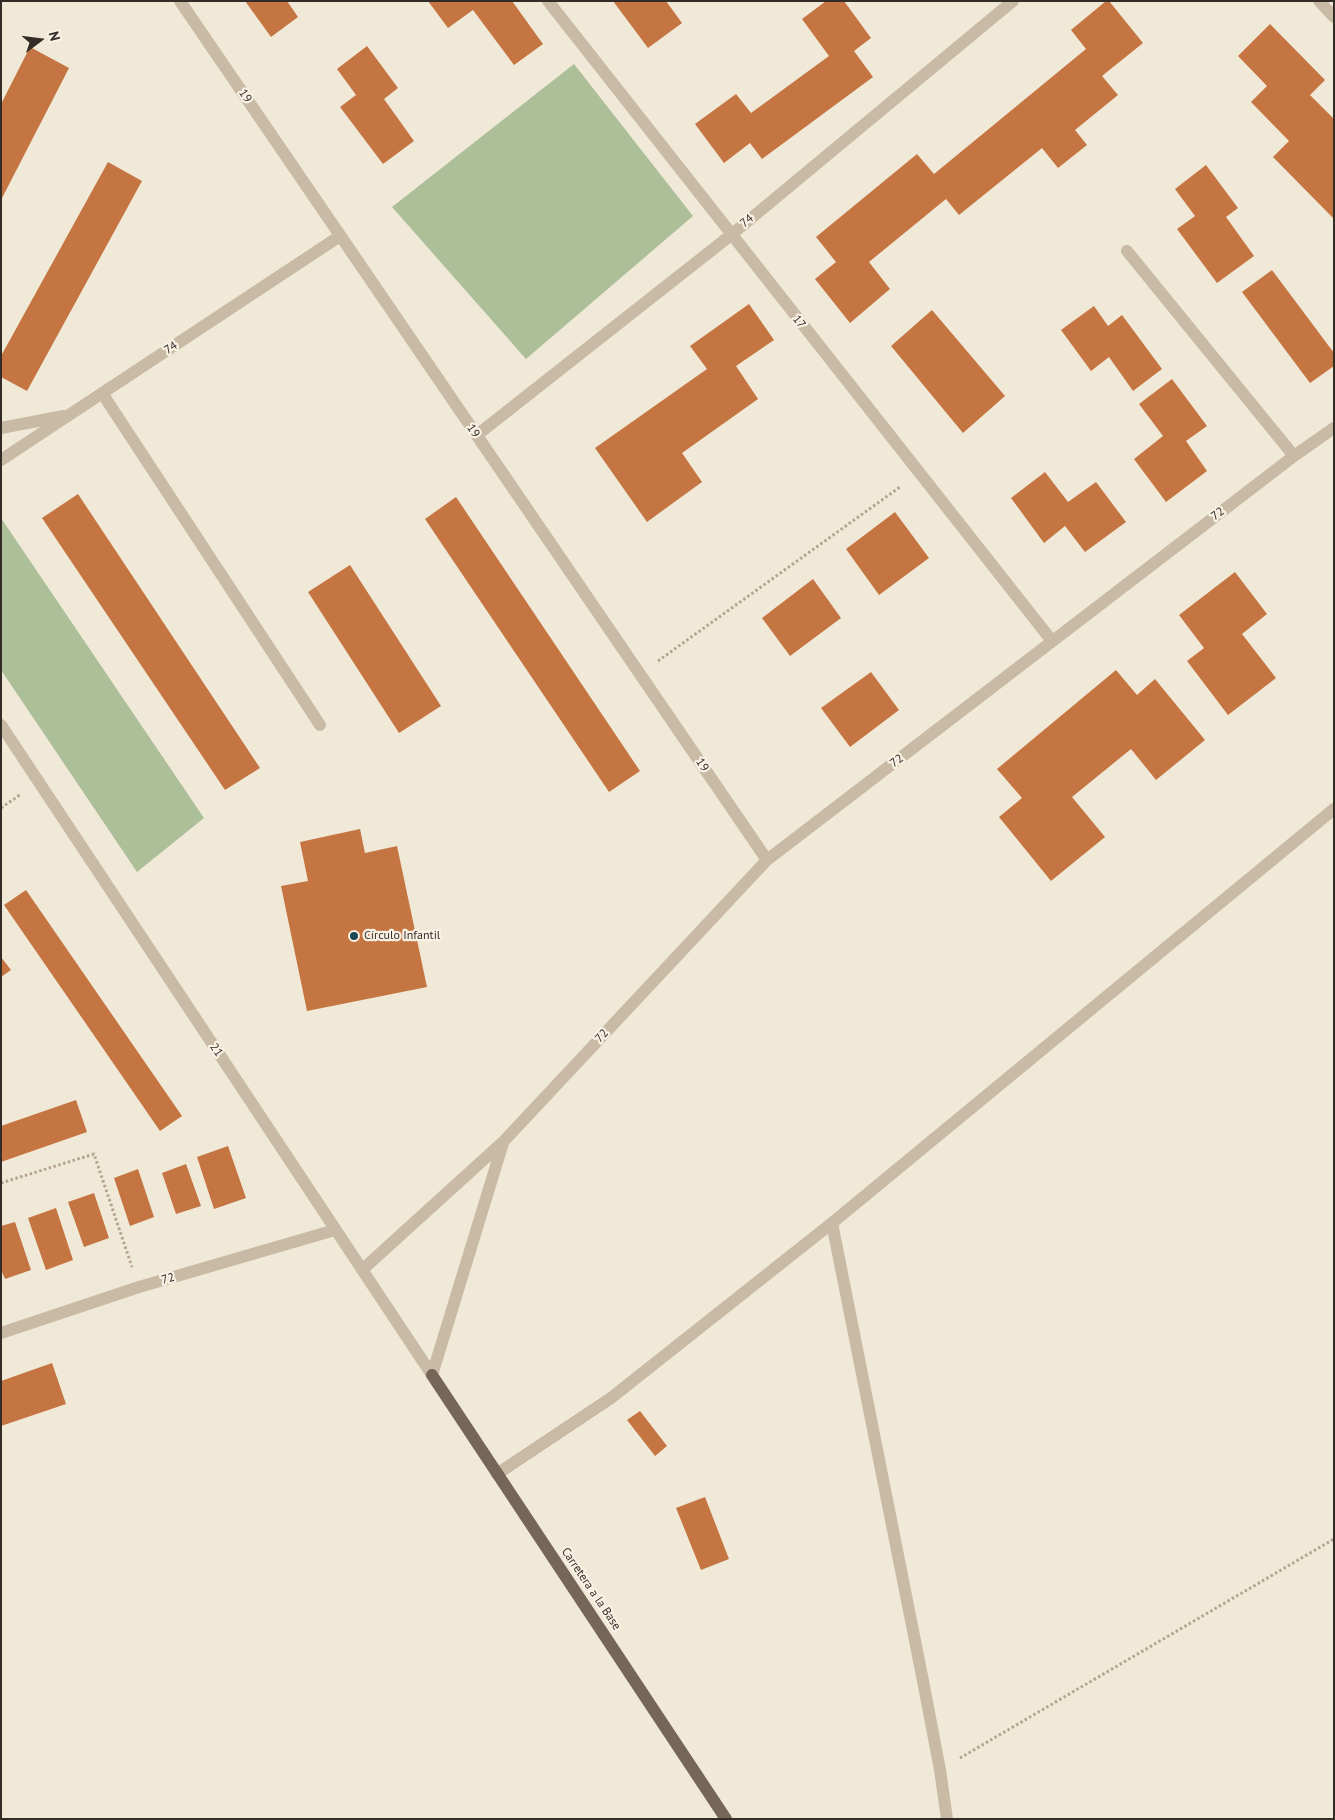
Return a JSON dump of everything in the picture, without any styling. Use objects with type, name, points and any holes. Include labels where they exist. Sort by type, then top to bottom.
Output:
[{"type":"main road","name":"Carretera a la Base","points":[[432,1375],[726,1819]]},
{"type":"street","name":"19","points":[[180,1],[767,860]]},
{"type":"street","name":"17","points":[[548,1],[1052,641]]},
{"type":"street","name":"74","points":[[476,435],[731,235],[1013,1]]},
{"type":"street","points":[[1320,1],[1334,17]]},
{"type":"street","name":"74","points":[[1,460],[340,236]]},
{"type":"street","points":[[1127,251],[1294,456]]},
{"type":"street","points":[[102,393],[320,725]]},
{"type":"street","points":[[1,428],[69,416]]},
{"type":"street","name":"72","points":[[362,1270],[503,1142],[767,860],[1294,456],[1334,428]]},
{"type":"street","name":"21","points":[[1,725],[432,1375]]},
{"type":"street","points":[[498,1474],[611,1398],[832,1222],[1334,810]]},
{"type":"street","name":"72","points":[[432,1375],[503,1142]]},
{"type":"street","points":[[832,1222],[940,1770],[946,1819]]},
{"type":"street","name":"72","points":[[1,1333],[139,1287],[335,1230]]},
{"type":"path","points":[[639,674],[919,473]]},
{"type":"path","points":[[1,1183],[94,1154],[139,1287]]},
{"type":"path","points":[[940,1770],[1334,1539]]},
{"type":"green space","points":[[574,64],[693,216],[526,359],[392,207]]},
{"type":"green space","points":[[1,518],[204,818],[137,872],[1,670]]},
{"type":"building","points":[[245,1],[287,1],[298,17],[271,37]]},
{"type":"building","points":[[428,1],[512,1],[543,44],[514,65],[473,10],[448,28]]},
{"type":"building","points":[[613,1],[666,1],[682,23],[648,48]]},
{"type":"building","points":[[826,1],[844,1],[871,38],[854,51],[873,77],[762,159],[750,143],[724,163],[695,124],[736,94],[751,113],[829,56],[802,19]]},
{"type":"building","points":[[1106,1],[1109,1],[1143,43],[1102,76],[1118,95],[1075,130],[1087,145],[1058,168],[1042,148],[959,215],[946,199],[869,262],[890,289],[850,323],[815,279],[836,262],[816,237],[917,154],[934,174],[1086,49],[1071,30]]},
{"type":"building","points":[[1270,24],[1325,80],[1310,95],[1334,119],[1334,219],[1273,157],[1289,141],[1251,102],[1267,86],[1238,56]]},
{"type":"building","points":[[367,46],[398,88],[384,99],[414,141],[383,164],[340,107],[356,95],[337,69]]},
{"type":"building","points":[[30,47],[69,68],[1,200],[1,104]]},
{"type":"building","points":[[108,162],[142,181],[27,391],[1,377],[1,356]]},
{"type":"building","points":[[1206,165],[1238,208],[1226,217],[1254,256],[1217,283],[1177,229],[1195,216],[1175,189]]},
{"type":"building","points":[[1272,270],[1334,353],[1334,366],[1310,383],[1242,292]]},
{"type":"building","points":[[749,304],[774,340],[736,366],[758,399],[682,453],[702,482],[647,522],[595,448],[707,369],[690,346]]},
{"type":"building","points":[[1094,306],[1108,326],[1122,315],[1162,369],[1133,391],[1109,357],[1091,371],[1061,330]]},
{"type":"building","points":[[932,310],[1005,396],[963,433],[891,346]]},
{"type":"building","points":[[1172,379],[1207,426],[1186,441],[1207,471],[1166,502],[1134,459],[1163,436],[1139,404]]},
{"type":"building","points":[[1045,472],[1068,502],[1096,482],[1126,522],[1085,552],[1065,526],[1044,543],[1011,498]]},
{"type":"building","points":[[78,494],[260,768],[225,790],[42,518]]},
{"type":"building","points":[[456,497],[640,771],[609,792],[425,519]]},
{"type":"building","points":[[895,512],[929,558],[879,595],[846,549]]},
{"type":"building","points":[[350,565],[441,706],[399,733],[308,592]]},
{"type":"building","points":[[1235,572],[1267,614],[1242,634],[1276,678],[1228,715],[1187,661],[1204,648],[1179,615]]},
{"type":"building","points":[[813,579],[841,618],[790,656],[762,618]]},
{"type":"building","points":[[1116,670],[1137,695],[1155,679],[1205,740],[1156,780],[1131,749],[1072,797],[1105,837],[1051,881],[999,817],[1022,798],[997,769]]},
{"type":"building","points":[[871,672],[899,710],[850,747],[821,708]]},
{"type":"building","name":"Círculo Infantil","points":[[360,829],[365,853],[397,846],[427,987],[307,1011],[281,886],[308,881],[300,842]]},
{"type":"building","points":[[26,890],[182,1116],[160,1131],[4,905]]},
{"type":"building","points":[[1,957],[11,970],[1,977]]},
{"type":"building","points":[[76,1100],[87,1132],[1,1162],[1,1126]]},
{"type":"building","points":[[228,1146],[246,1198],[214,1209],[197,1157]]},
{"type":"building","points":[[186,1164],[201,1206],[176,1214],[162,1173]]},
{"type":"building","points":[[138,1169],[154,1217],[130,1226],[114,1178]]},
{"type":"building","points":[[94,1193],[109,1238],[84,1247],[68,1202]]},
{"type":"building","points":[[56,1208],[73,1260],[46,1270],[28,1218]]},
{"type":"building","points":[[15,1222],[31,1270],[5,1279],[1,1270],[1,1226]]},
{"type":"building","points":[[52,1363],[66,1404],[1,1426],[1,1381]]},
{"type":"building","points":[[640,1411],[667,1446],[655,1456],[627,1420]]},
{"type":"building","points":[[705,1497],[729,1559],[701,1570],[676,1508]]},
{"type":"place","name":"Círculo Infantil","points":[[354,936]]}]
